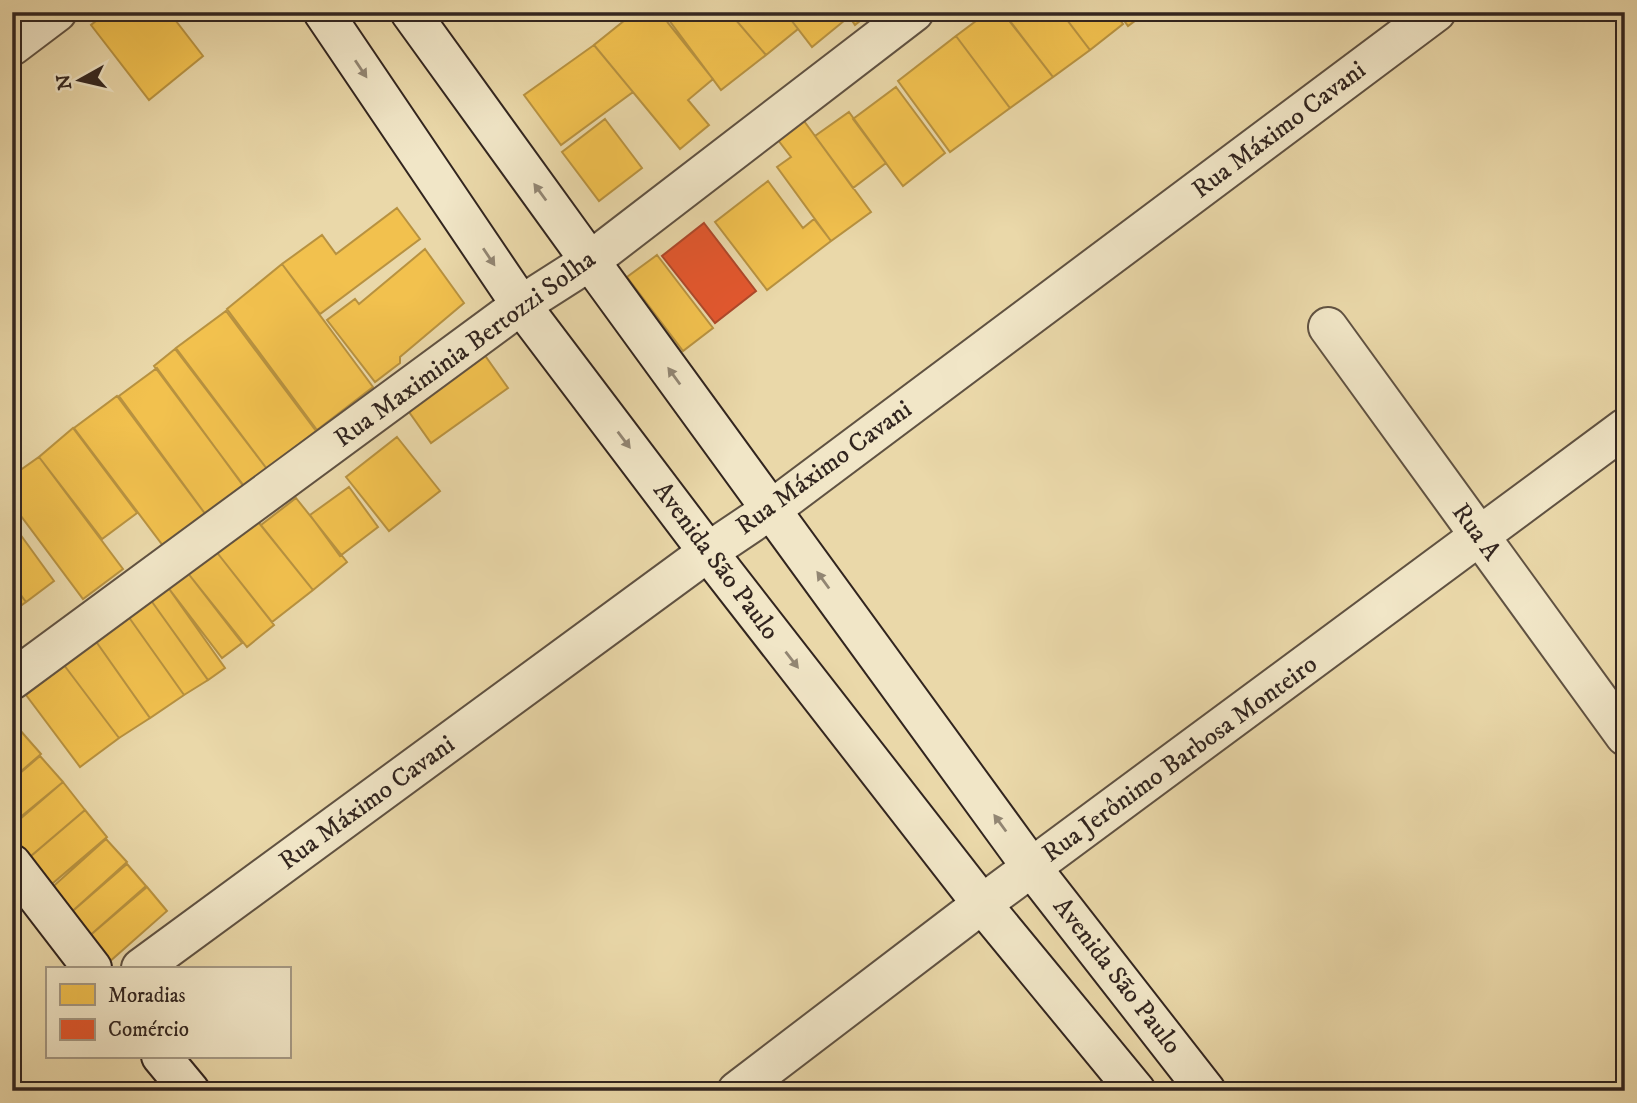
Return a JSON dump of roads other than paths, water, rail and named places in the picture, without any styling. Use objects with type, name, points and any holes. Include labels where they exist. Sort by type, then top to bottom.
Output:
[{"type":"street","points":[[12,46],[57,12]]},
{"type":"street","name":"Avenida São Paulo","points":[[323,12],[521,305],[708,552],[982,904],[1136,1091]]},
{"type":"street","name":"Avenida São Paulo","points":[[411,12],[1032,868],[1206,1091]]},
{"type":"street","name":"Rua Maximinia Bertozzi Solha","points":[[12,680],[521,305],[590,261],[914,12]]},
{"type":"street","name":"Rua Máximo Cavani","points":[[142,967],[708,552],[772,509],[1436,12]]},
{"type":"street","name":"Rua A","points":[[1328,327],[1625,736]]},
{"type":"street","name":"Rua Jerônimo Barbosa Monteiro","points":[[737,1091],[982,904],[1625,428]]},
{"type":"street","points":[[12,864],[91,967]]},
{"type":"street","points":[[163,1058],[190,1091]]}]
